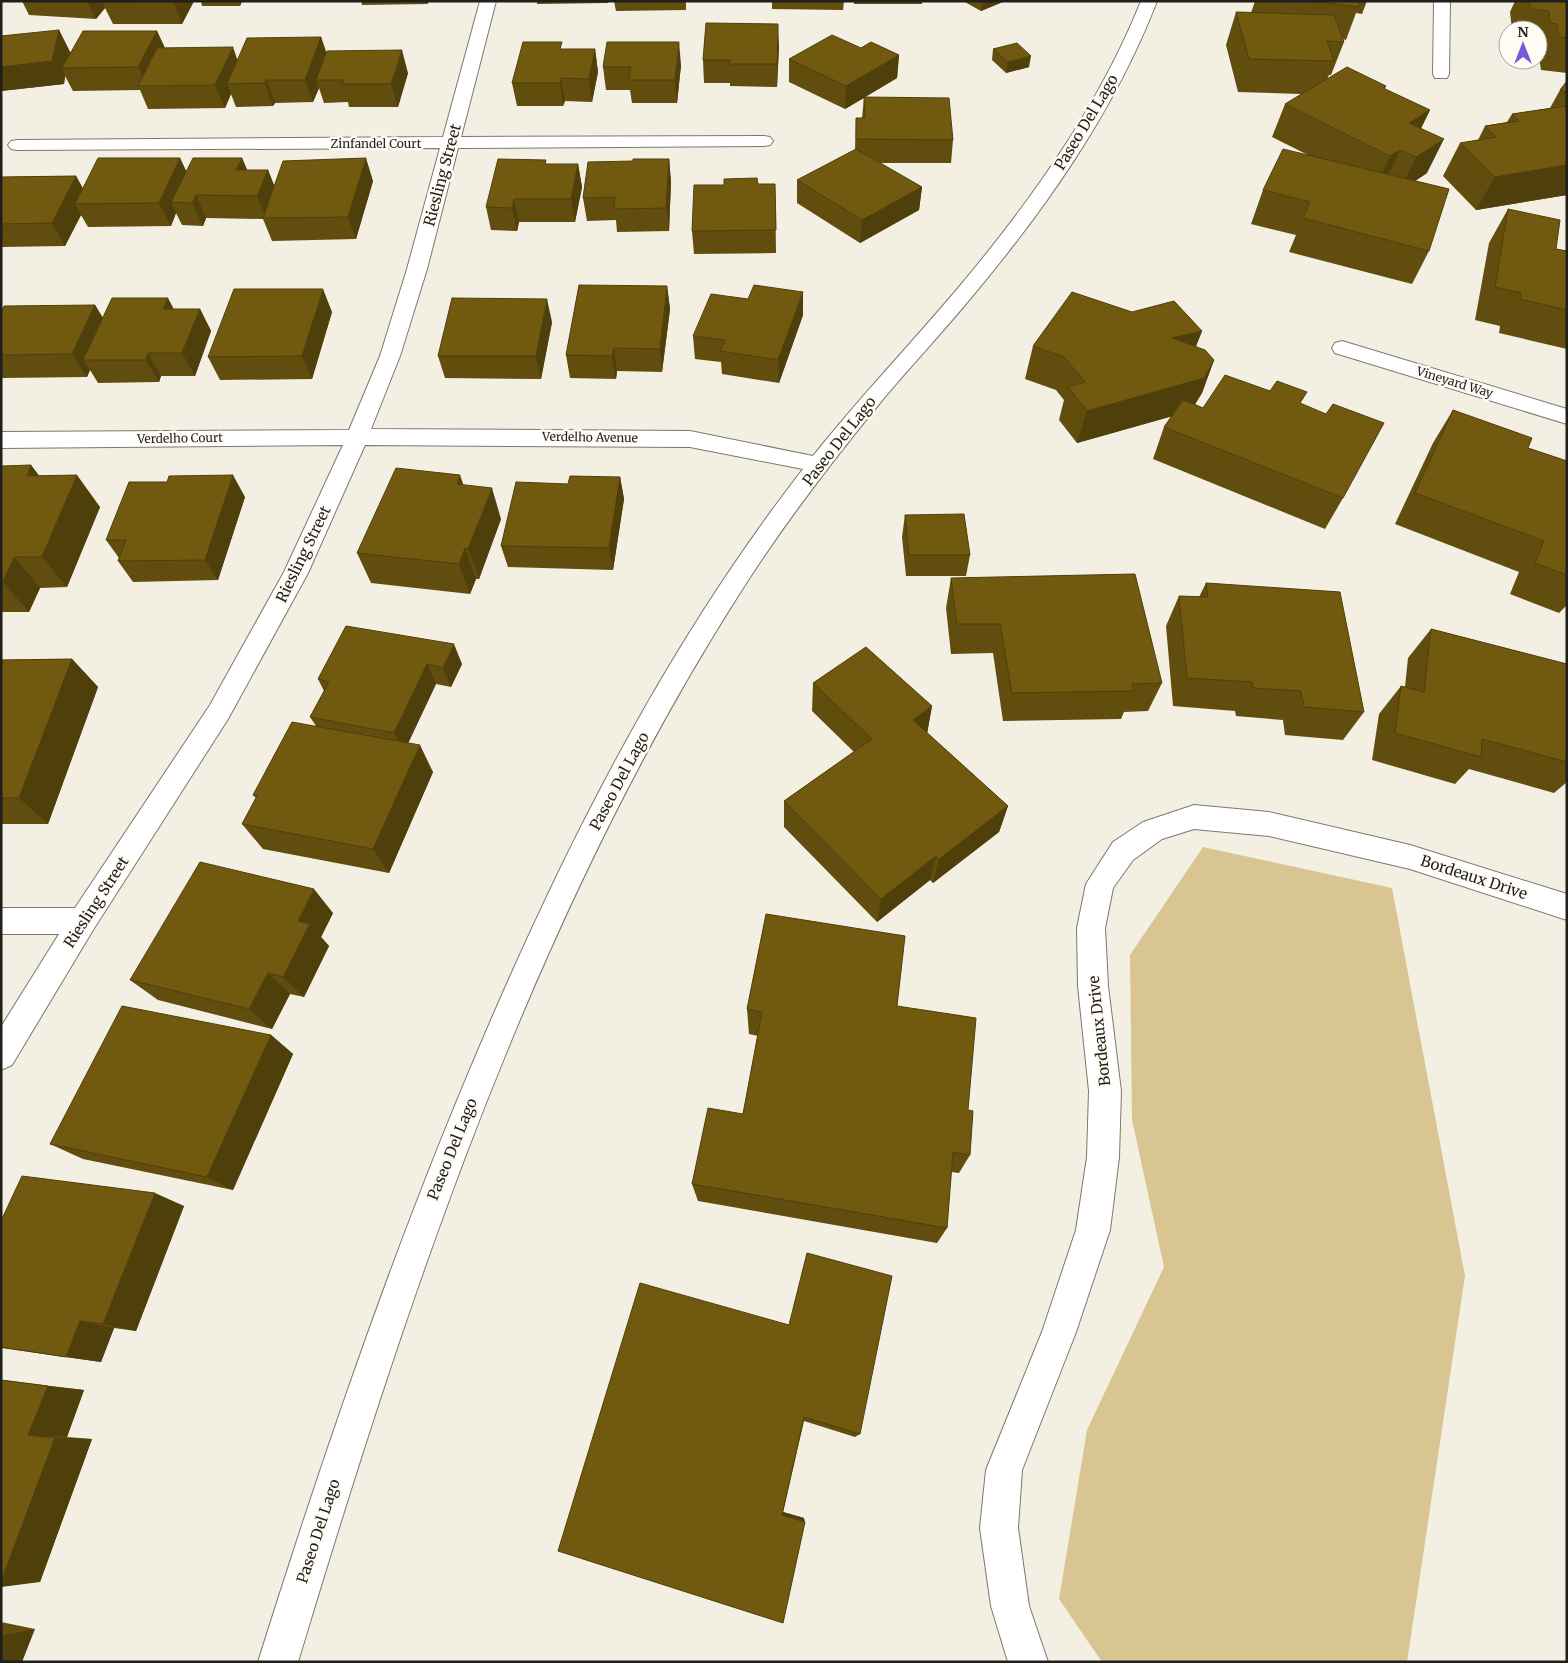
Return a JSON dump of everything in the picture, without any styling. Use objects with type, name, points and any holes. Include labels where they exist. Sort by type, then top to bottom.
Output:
[{"type":"street","name":"Riesling Street","points":[[1,1055],[83,921],[218,712],[296,573],[358,437],[393,347],[417,269],[488,1]]},
{"type":"street","name":"Paseo Del Lago","points":[[278,1662],[316,1536],[414,1245],[495,1043],[590,837],[665,695],[744,568],[819,465],[872,398],[966,292],[1047,187],[1103,97],[1150,1]]},
{"type":"street","points":[[1441,74],[1442,1]]},
{"type":"street","name":"Zinfandel Court","points":[[17,144],[764,141]]},
{"type":"street","name":"Vineyard Way","points":[[1342,348],[1567,417]]},
{"type":"street","name":"Verdelho Avenue","points":[[358,437],[594,437],[690,440],[819,465]]},
{"type":"street","name":"Verdelho Court","points":[[1,440],[358,437]]},
{"type":"street","name":"Bordeaux Drive","points":[[1028,1662],[1010,1606],[999,1528],[1004,1470],[1058,1332],[1093,1230],[1103,1157],[1105,1091],[1093,986],[1091,928],[1100,884],[1123,851],[1153,830],[1194,817],[1269,824],[1410,857],[1567,907]]},
{"type":"street","points":[[1,921],[83,921]]},
{"type":"shaded area","points":[[1203,847],[1392,888],[1465,1276],[1407,1662],[1102,1662],[1059,1599],[1087,1430],[1164,1267],[1132,1120],[1130,955]]},
{"type":"building","points":[[103,1],[173,1],[102,2]]},
{"type":"building","points":[[1312,1],[1359,1],[1359,7]]},
{"type":"building","points":[[1529,1],[1567,1],[1567,38],[1559,37],[1557,24],[1550,23],[1549,11],[1531,9]]},
{"type":"building","points":[[1236,12],[1334,15],[1344,42],[1327,41],[1334,61],[1249,59]]},
{"type":"building","points":[[706,23],[778,24],[777,64],[729,64],[730,60],[703,60]]},
{"type":"building","points":[[59,30],[52,61],[1,67],[1,36]]},
{"type":"building","points":[[83,31],[157,31],[138,67],[62,68]]},
{"type":"building","points":[[832,35],[861,48],[871,42],[899,55],[846,86],[789,59]]},
{"type":"building","points":[[321,37],[305,80],[266,80],[265,83],[227,84],[247,38]]},
{"type":"building","points":[[523,42],[562,42],[560,49],[595,49],[589,79],[561,78],[560,83],[512,83]]},
{"type":"building","points":[[607,42],[679,42],[675,80],[629,80],[631,67],[603,67]]},
{"type":"building","points":[[1017,43],[1031,56],[1008,62],[993,49]]},
{"type":"building","points":[[233,47],[215,85],[138,86],[157,48]]},
{"type":"building","points":[[402,50],[391,84],[342,84],[344,80],[316,80],[327,51]]},
{"type":"building","points":[[1347,67],[1386,86],[1383,88],[1430,110],[1409,123],[1444,139],[1416,157],[1400,150],[1390,156],[1285,104]]},
{"type":"building","points":[[1567,81],[1567,92],[1560,90]]},
{"type":"building","points":[[864,97],[949,98],[953,140],[856,139],[856,118],[865,118]]},
{"type":"building","points":[[1567,106],[1567,165],[1495,177],[1460,143],[1496,137],[1485,126],[1519,121],[1512,114]]},
{"type":"building","points":[[856,149],[922,187],[862,220],[797,180]]},
{"type":"building","points":[[1283,149],[1449,189],[1429,251],[1303,218],[1310,202],[1263,190]]},
{"type":"building","points":[[98,158],[180,158],[159,203],[75,204]]},
{"type":"building","points":[[193,158],[242,158],[236,170],[268,170],[257,196],[196,195],[192,203],[171,202]]},
{"type":"building","points":[[366,158],[348,217],[263,218],[283,161]]},
{"type":"building","points":[[498,159],[546,160],[545,164],[578,164],[571,199],[514,199],[512,208],[486,207]]},
{"type":"building","points":[[633,159],[669,159],[666,208],[614,209],[615,197],[583,198],[588,162],[633,161]]},
{"type":"building","points":[[76,176],[52,223],[1,224],[1,177]]},
{"type":"building","points":[[757,178],[758,184],[775,184],[776,230],[692,231],[694,185],[724,185],[724,179]]},
{"type":"building","points":[[1508,209],[1560,220],[1556,249],[1567,251],[1567,310],[1520,299],[1521,293],[1495,287]]},
{"type":"building","points":[[579,285],[667,286],[660,349],[614,348],[612,356],[566,355]]},
{"type":"building","points":[[754,285],[803,292],[778,360],[720,351],[725,340],[693,336],[711,294],[748,299]]},
{"type":"building","points":[[234,289],[323,289],[302,356],[208,357]]},
{"type":"building","points":[[1072,292],[1132,312],[1174,301],[1202,331],[1172,338],[1205,350],[1214,360],[1204,378],[1087,411],[1068,387],[1085,382],[1064,357],[1033,346]]},
{"type":"building","points":[[112,298],[168,298],[163,309],[200,309],[182,353],[148,353],[146,360],[83,360]]},
{"type":"building","points":[[452,298],[547,299],[536,356],[438,356]]},
{"type":"building","points":[[95,305],[72,354],[1,355],[1,311],[4,306]]},
{"type":"building","points":[[1225,375],[1270,391],[1277,381],[1307,392],[1300,403],[1326,414],[1333,404],[1384,423],[1343,498],[1164,427],[1183,400],[1203,408]]},
{"type":"building","points":[[1453,410],[1532,438],[1528,448],[1567,461],[1567,575],[1535,563],[1544,541],[1415,493]]},
{"type":"building","points":[[31,465],[27,476],[77,475],[42,557],[14,557],[3,582],[1,582],[1,468],[2,466]]},
{"type":"building","points":[[396,468],[460,475],[457,484],[492,488],[468,549],[465,548],[459,564],[357,553]]},
{"type":"building","points":[[233,475],[205,560],[118,561],[126,540],[106,540],[129,482],[167,482],[169,476]]},
{"type":"building","points":[[570,476],[620,477],[609,548],[501,546],[516,482],[568,484]]},
{"type":"building","points":[[964,514],[970,555],[909,555],[905,515]]},
{"type":"building","points":[[1135,574],[1162,683],[1132,684],[1134,691],[1012,693],[1000,624],[957,624],[951,578]]},
{"type":"building","points":[[1206,583],[1340,592],[1364,712],[1304,707],[1301,691],[1253,688],[1252,682],[1187,678],[1179,596],[1208,597]]},
{"type":"building","points":[[346,626],[454,644],[443,668],[427,664],[394,733],[310,717],[329,682],[318,679]]},
{"type":"building","points":[[1431,629],[1567,664],[1567,762],[1482,739],[1481,757],[1395,733],[1401,686],[1424,692]]},
{"type":"building","points":[[866,647],[932,706],[913,720],[1008,806],[939,859],[936,856],[881,899],[784,801],[872,739],[813,683]]},
{"type":"building","points":[[72,659],[19,798],[1,798],[1,660]]},
{"type":"building","points":[[292,722],[420,745],[373,849],[242,824],[257,796],[253,795]]},
{"type":"building","points":[[200,862],[314,889],[298,921],[310,924],[283,977],[268,973],[249,1009],[130,980]]},
{"type":"building","points":[[766,914],[905,936],[897,1006],[976,1018],[968,1110],[973,1111],[970,1155],[953,1152],[947,1228],[692,1184],[708,1108],[743,1114],[762,1012],[747,1009]]},
{"type":"building","points":[[122,1006],[271,1035],[207,1177],[50,1144]]},
{"type":"building","points":[[22,1176],[155,1193],[103,1324],[80,1321],[66,1357],[1,1347],[1,1221]]},
{"type":"building","points":[[807,1253],[892,1276],[860,1434],[804,1417],[782,1515],[805,1522],[783,1623],[558,1551],[640,1283],[789,1325]]},
{"type":"building","points":[[1,1380],[48,1386],[28,1435],[55,1438],[1,1581]]}]
